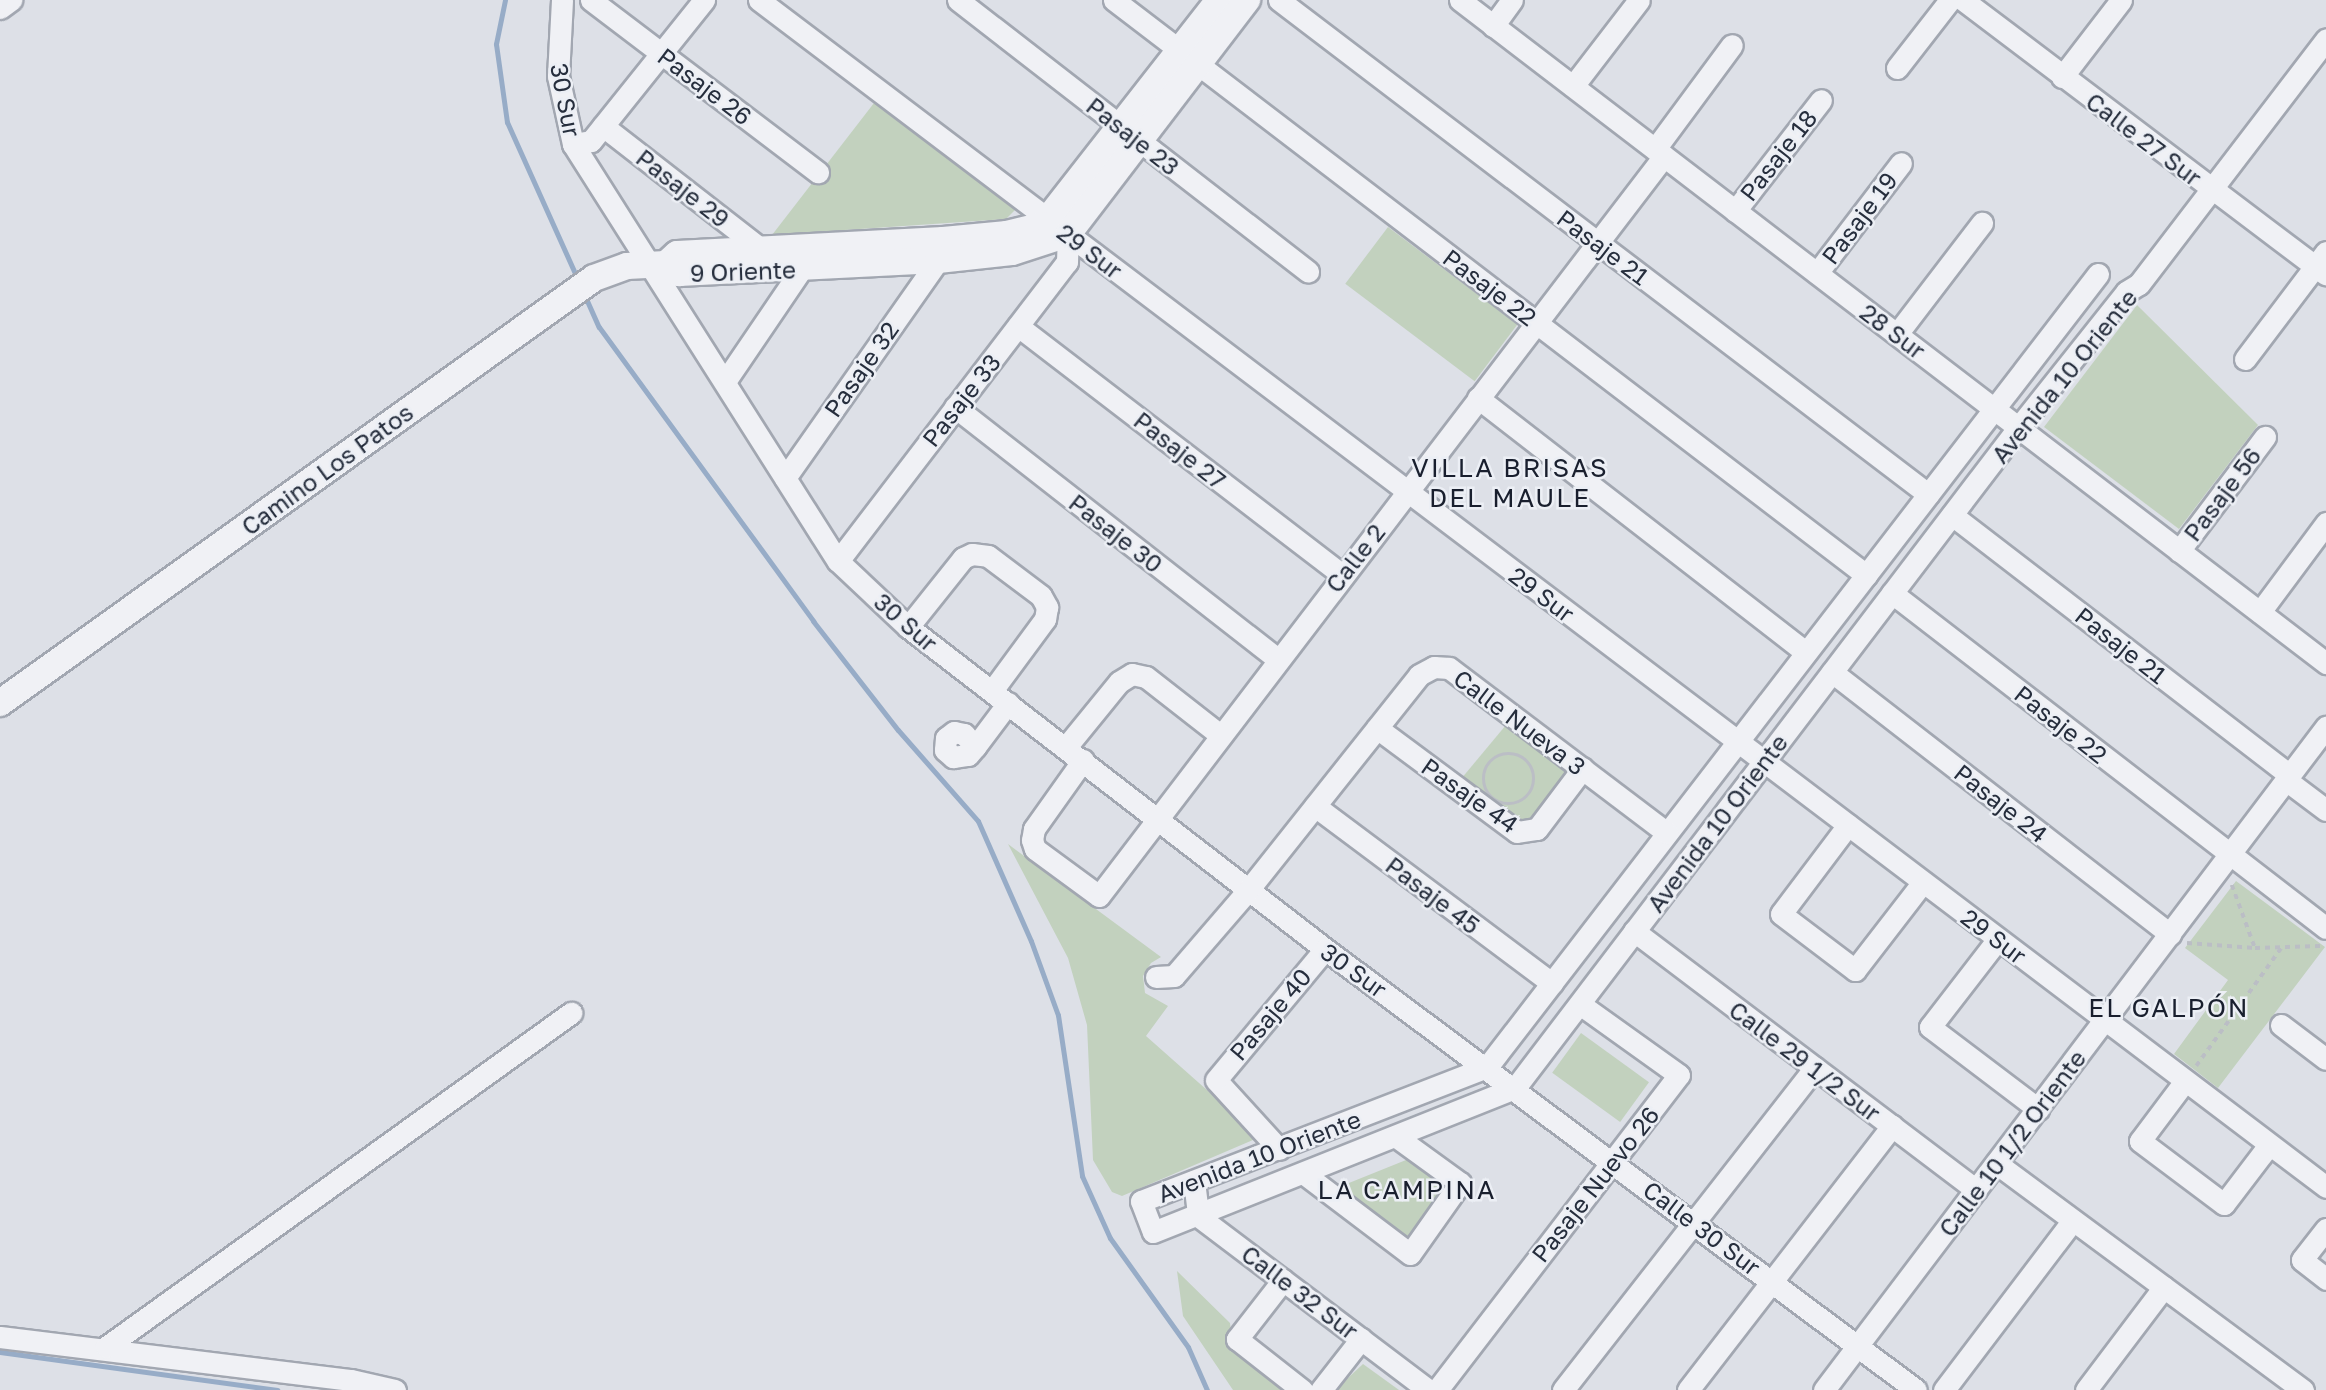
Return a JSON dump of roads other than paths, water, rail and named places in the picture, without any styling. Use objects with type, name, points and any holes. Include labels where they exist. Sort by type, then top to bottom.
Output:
[{"type":"street","points":[[0,8],[11,0]]},
{"type":"street","name":"30 Sur","points":[[562,0],[558,76],[573,144],[656,265],[838,561],[908,626],[1325,949],[1487,1067]]},
{"type":"street","name":"Pasaje 26","points":[[591,0],[818,172]]},
{"type":"street","points":[[573,144],[591,141],[704,0]]},
{"type":"street","name":"29 Sur","points":[[759,0],[2326,1187]]},
{"type":"street","name":"Pasaje 23","points":[[958,0],[1308,271]]},
{"type":"street","name":"Pasaje 22","points":[[1114,0],[1866,575]]},
{"type":"street","points":[[1189,58],[1219,0]]},
{"type":"street","points":[[1059,227],[1189,58],[1247,0]]},
{"type":"street","name":"Pasaje 21","points":[[1279,0],[1928,494]]},
{"type":"street","name":"28 Sur","points":[[1460,0],[2326,663]]},
{"type":"street","points":[[1493,26],[1512,0]]},
{"type":"street","points":[[1573,86],[1639,0]]},
{"type":"street","points":[[1897,68],[1950,0]]},
{"type":"street","name":"Calle 27 Sur","points":[[1963,0],[2212,190],[2322,265]]},
{"type":"street","points":[[2062,77],[2121,0]]},
{"type":"street","name":"Avenida 10 Oriente","points":[[2098,274],[1487,1067],[1141,1201],[1153,1232],[1515,1088],[2018,428],[2212,190],[2326,39]]},
{"type":"street","name":"Calle 2","points":[[1083,760],[1034,829],[1032,840],[1035,849],[1099,896],[1219,734],[1597,243],[1732,45]]},
{"type":"street","name":"Pasaje 18","points":[[1735,211],[1821,100]]},
{"type":"street","name":"Pasaje 29","points":[[603,126],[762,250]]},
{"type":"street","name":"Pasaje 19","points":[[1817,273],[1901,163]]},
{"type":"street","points":[[1897,334],[1982,223]]},
{"type":"street","name":"9 Oriente","points":[[656,265],[677,254],[1007,234],[1059,227]]},
{"type":"street","name":"9 Oriente","points":[[656,265],[679,273],[938,260],[1012,252],[1059,227]]},
{"type":"street","name":"Pasaje 33","points":[[838,561],[1067,262],[1059,227]]},
{"type":"street","name":"Pasaje 32","points":[[785,478],[938,260]]},
{"type":"street","name":"Camino Los Patos","points":[[0,703],[587,283],[607,270],[656,265]]},
{"type":"street","points":[[2245,359],[2322,265]]},
{"type":"street","points":[[726,380],[802,268]]},
{"type":"street","name":"Pasaje 27","points":[[1018,326],[1342,575]]},
{"type":"street","points":[[1478,398],[1806,652]]},
{"type":"street","name":"Pasaje 30","points":[[955,407],[1277,659]]},
{"type":"street","name":"Pasaje 56","points":[[2179,551],[2265,437]]},
{"type":"street","name":"Pasaje 21","points":[[1952,515],[2288,777],[2326,810]]},
{"type":"street","points":[[2260,612],[2326,523]]},
{"type":"street","points":[[908,626],[962,558],[972,554],[988,556],[1041,596],[1047,607],[1045,618],[975,747]]},
{"type":"street","name":"Pasaje 22","points":[[1892,593],[2227,858],[2326,928]]},
{"type":"street","name":"Calle Nueva 3","points":[[1156,977],[1174,976],[1249,889],[1419,675],[1434,667],[1449,668],[1667,833]]},
{"type":"street","name":"Pasaje 24","points":[[1832,673],[2167,938]]},
{"type":"street","points":[[1066,747],[1119,681],[1132,674],[1146,677],[1219,734]]},
{"type":"street","name":"Calle 10 1/2 Oriente","points":[[1824,1390],[2326,727]]},
{"type":"street","name":"Pasaje 44","points":[[1377,728],[1517,832],[1537,829],[1583,768]]},
{"type":"street","name":"Pasaje 45","points":[[1315,806],[1552,983]]},
{"type":"street","points":[[1848,825],[1781,914],[1856,970],[1923,882]]},
{"type":"street","name":"Calle 29 1/2 Sur","points":[[1634,932],[1976,1190]]},
{"type":"street","points":[[1998,939],[1930,1027],[2038,1108]]},
{"type":"street","name":"Pasaje 40","points":[[1279,1149],[1216,1080],[1325,949]]},
{"type":"street","name":"Pasaje Nuevo 26","points":[[1437,1390],[1679,1075],[1580,1004]]},
{"type":"street","points":[[106,1347],[571,1013]]},
{"type":"street","points":[[2281,1025],[2325,1056]]},
{"type":"street","name":"Calle 30 Sur","points":[[1487,1067],[1916,1390]]},
{"type":"street","points":[[1563,1390],[1815,1068]]},
{"type":"street","points":[[2185,1081],[2140,1141],[2224,1204],[2269,1144]]},
{"type":"street","points":[[1688,1390],[1892,1126]]},
{"type":"street","points":[[1303,1173],[1410,1254],[1460,1183],[1395,1136]]},
{"type":"street","points":[[1996,1163],[2303,1390]]},
{"type":"street","points":[[1194,1181],[1198,1216]]},
{"type":"street","name":"Calle 32 Sur","points":[[1198,1216],[1429,1390]]},
{"type":"street","points":[[1944,1390],[2073,1220]]},
{"type":"street","points":[[2326,1228],[2302,1260],[2326,1279]]},
{"type":"street","points":[[1283,1280],[1237,1339],[1302,1390]]},
{"type":"street","points":[[2086,1390],[2164,1287]]},
{"type":"street","points":[[0,1337],[106,1347],[351,1380],[396,1390]]},
{"type":"street","points":[[1321,1390],[1361,1339]]},
{"type":"waterway","points":[[505,0],[496,44],[507,122],[579,282]]},
{"type":"waterway","points":[[584,294],[599,327],[813,621],[898,730],[978,821],[1031,941],[1058,1015],[1082,1176],[1110,1238],[1188,1347],[1207,1390]]},
{"type":"waterway","points":[[0,1352],[277,1390]]},
{"type":"district","name":"VILLA BRISAS DEL MAULE","points":[[1510,483]]},
{"type":"district","name":"EL GALPÓN","points":[[2169,1008]]},
{"type":"district","name":"LA CAMPINA","points":[[1407,1190]]}]
